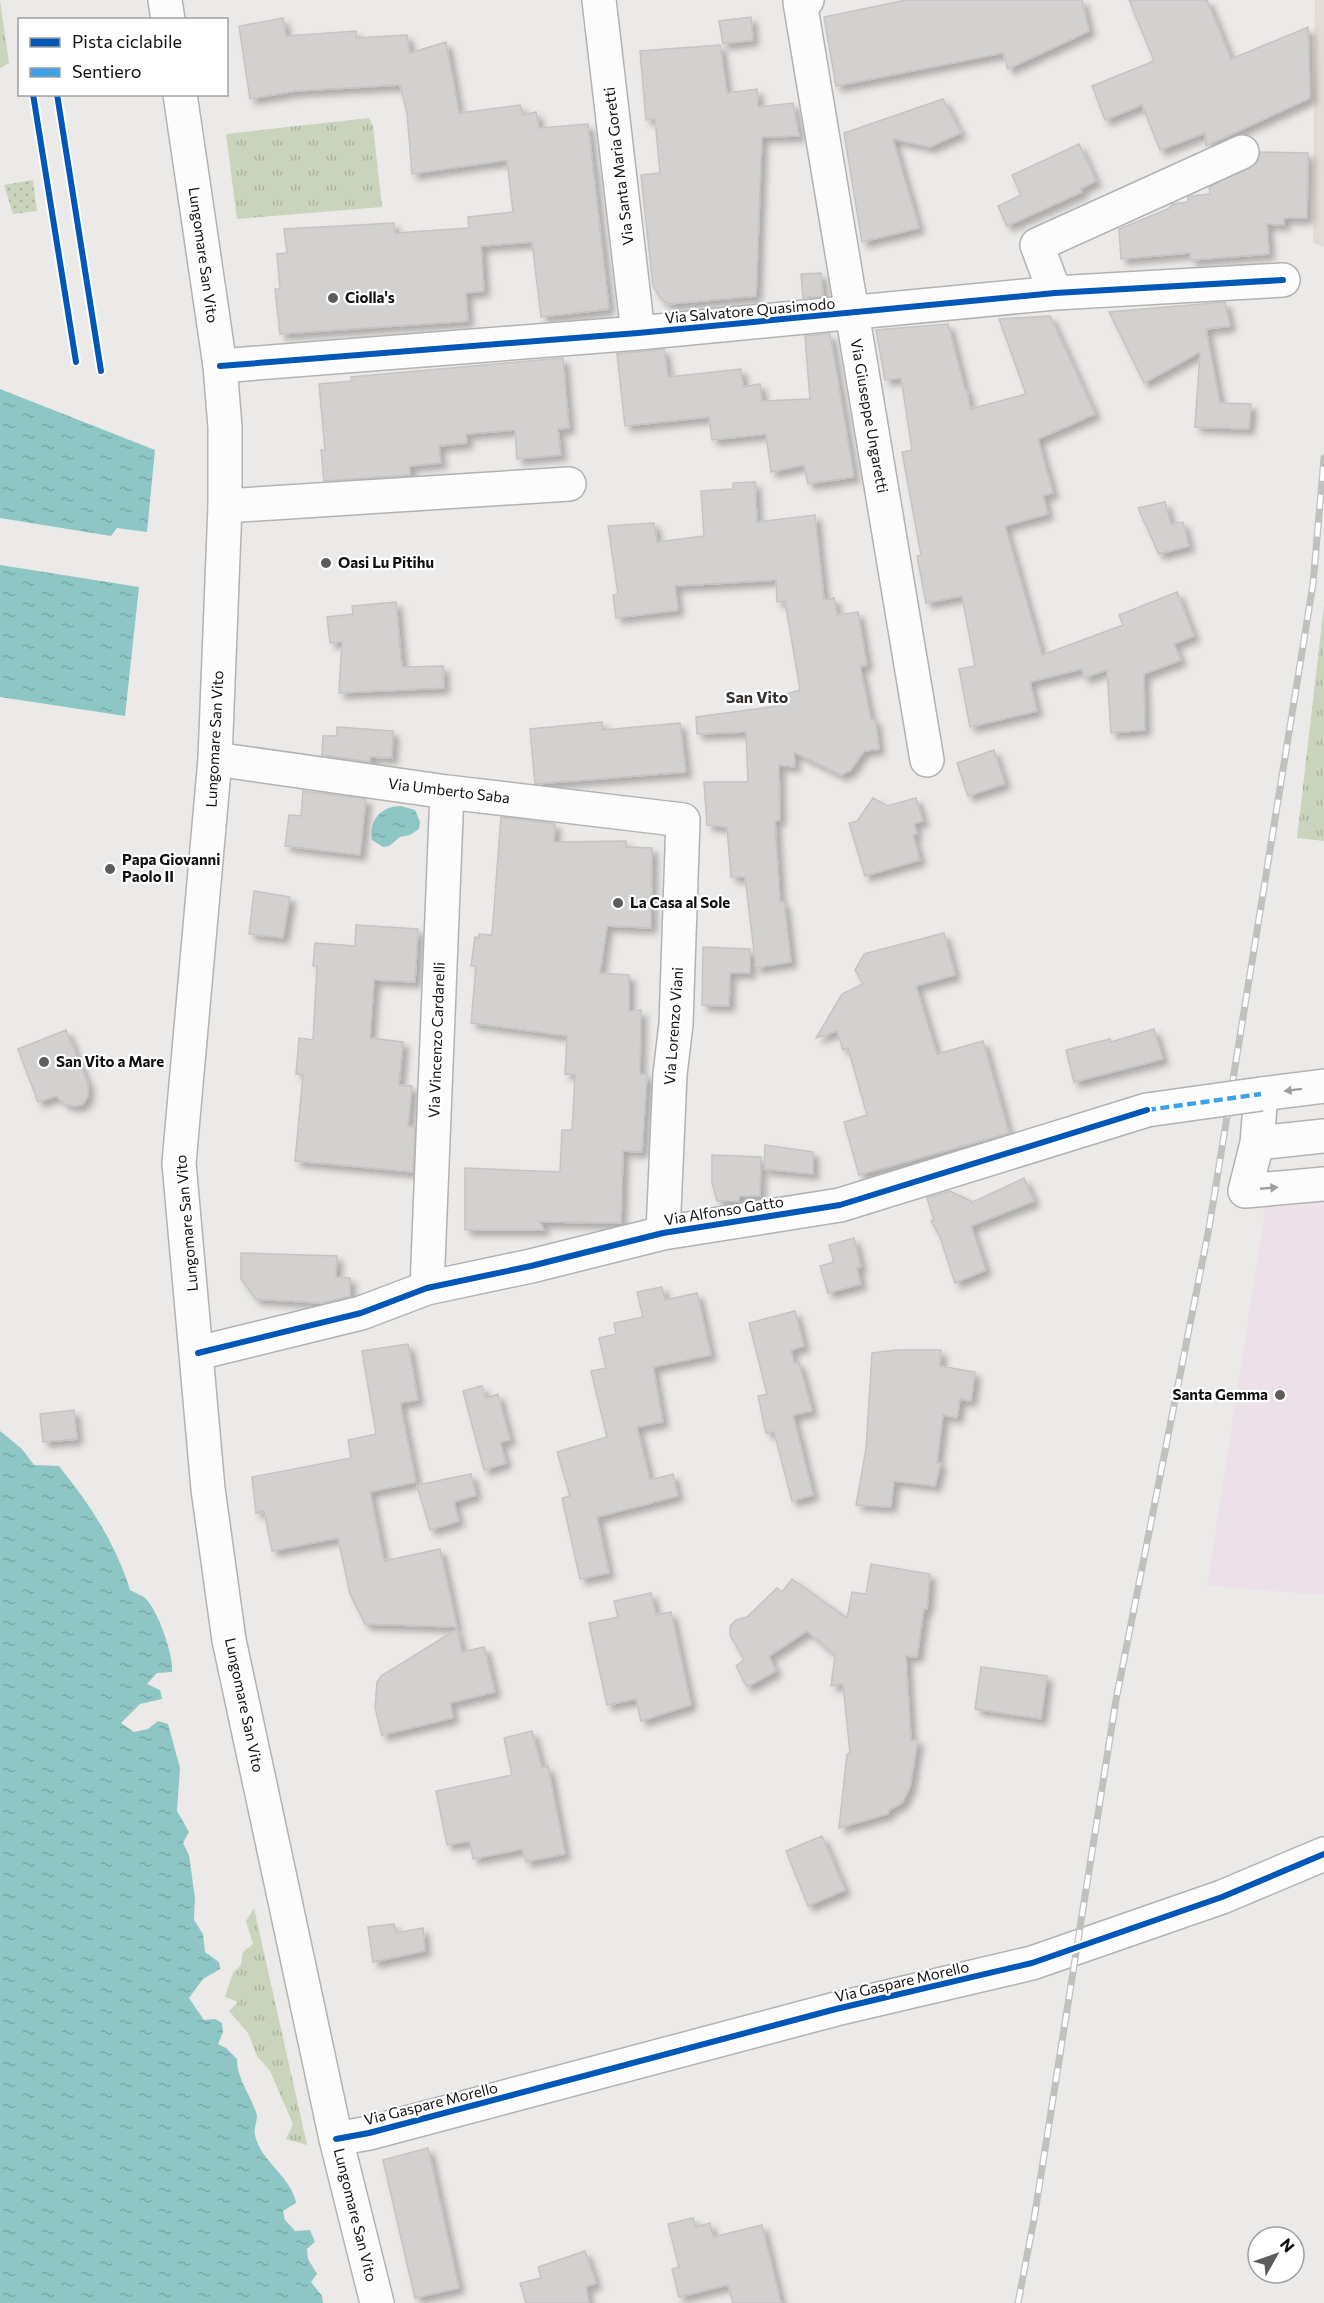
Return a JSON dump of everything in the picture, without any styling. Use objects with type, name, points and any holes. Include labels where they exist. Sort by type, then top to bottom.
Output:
[{"type":"street","points":[[165,0],[168,18]]},
{"type":"street","name":"Via Santa Maria Goretti","points":[[599,0],[638,333]]},
{"type":"street","name":"Via Giuseppe Ungaretti","points":[[804,1],[852,314],[927,760]]},
{"type":"street","name":"Lungomare San Vito","points":[[180,96],[220,366],[225,427],[225,506],[216,759],[179,1162],[198,1353],[208,1489],[229,1640],[336,2139],[377,2303]]},
{"type":"street","points":[[1055,293],[1037,245],[1242,152]]},
{"type":"street","name":"Via Salvatore Quasimodo","points":[[220,366],[638,333],[1055,293],[1283,280]]},
{"type":"street","points":[[225,506],[568,484]]},
{"type":"street","name":"Via Umberto Saba","points":[[216,759],[447,792],[683,820]]},
{"type":"street","name":"Via Vincenzo Cardarelli","points":[[427,1288],[447,792]]},
{"type":"street","name":"Via Lorenzo Viani","points":[[663,1233],[670,1074],[676,1024],[683,820]]},
{"type":"street","name":"Via Alfonso Gatto","points":[[198,1353],[361,1312],[427,1288],[531,1266],[663,1233],[840,1205],[1147,1110],[1324,1086]]},
{"type":"street","points":[[1261,1094],[1257,1143],[1245,1191],[1324,1184]]},
{"type":"street","points":[[1257,1143],[1324,1136]]},
{"type":"street","name":"Via Gaspare Morello","points":[[336,2139],[369,2133],[836,2009],[1032,1963],[1222,1897],[1324,1854]]},
{"type":"shaded area","points":[[1315,0],[1324,0],[1324,247],[1313,243]]},
{"type":"shaded area","name":"Santa Gemma","points":[[1324,1200],[1324,1595],[1207,1586],[1266,1203]]},
{"type":"green space","points":[[0,0],[9,63],[0,68]]},
{"type":"green space","points":[[369,118],[373,126],[382,207],[237,219],[226,134]]},
{"type":"green space","points":[[33,180],[37,211],[13,214],[4,185]]},
{"type":"green space","points":[[1324,605],[1324,841],[1297,838]]},
{"type":"green space","points":[[254,1908],[307,2145],[286,2139],[293,2124],[270,2071],[257,2056],[248,2033],[229,2011],[238,2002],[225,1997],[233,1973],[241,1965],[243,1952],[253,1944],[246,1921]]},
{"type":"water","points":[[0,389],[155,450],[147,532],[117,528],[111,536],[0,518]]},
{"type":"water","points":[[0,565],[139,587],[125,716],[0,697]]},
{"type":"water","points":[[401,806],[415,810],[420,822],[419,829],[383,847],[372,840],[372,826],[382,811]]},
{"type":"water","points":[[0,1431],[22,1449],[34,1465],[59,1466],[81,1495],[109,1540],[130,1590],[151,1605],[164,1634],[172,1672],[157,1673],[147,1684],[160,1690],[162,1699],[140,1704],[121,1723],[134,1732],[148,1729],[158,1721],[168,1724],[180,1768],[177,1811],[189,1832],[183,1843],[189,1855],[195,1898],[194,1920],[203,1934],[205,1952],[219,1962],[220,1969],[203,1979],[189,1998],[204,2020],[215,2019],[222,2023],[223,2032],[218,2044],[226,2048],[237,2059],[241,2080],[257,2115],[255,2132],[258,2144],[289,2185],[296,2203],[283,2211],[285,2220],[295,2231],[310,2230],[315,2242],[307,2249],[308,2259],[317,2274],[311,2282],[322,2296],[323,2303],[0,2303]]},
{"type":"building","points":[[906,0],[1082,0],[1089,31],[1008,69],[1003,53],[836,86],[824,17]]},
{"type":"building","points":[[1129,0],[1207,0],[1231,59],[1308,27],[1310,98],[1206,146],[1205,133],[1160,150],[1142,105],[1105,120],[1092,86],[1154,61]]},
{"type":"building","points":[[751,17],[753,40],[723,44],[719,21]]},
{"type":"building","points":[[283,18],[286,36],[356,31],[356,38],[407,35],[410,53],[446,42],[459,113],[520,105],[523,115],[536,112],[539,128],[588,124],[609,309],[541,317],[532,242],[481,246],[484,291],[466,293],[468,321],[280,334],[275,289],[280,289],[277,254],[287,253],[284,229],[394,223],[395,233],[469,228],[468,217],[513,212],[507,160],[412,174],[407,113],[400,85],[295,91],[250,99],[239,26]]},
{"type":"building","points":[[720,45],[727,93],[757,89],[758,107],[793,103],[799,136],[762,137],[756,296],[669,304],[663,301],[653,287],[641,175],[660,173],[655,119],[646,120],[640,51]]},
{"type":"building","points":[[943,99],[961,133],[930,147],[893,139],[919,228],[862,242],[844,133]]},
{"type":"building","points":[[1079,144],[1096,181],[1080,189],[1082,192],[1007,226],[998,206],[1021,195],[1012,175]]},
{"type":"building","points":[[1260,152],[1308,153],[1307,218],[1284,218],[1284,225],[1267,224],[1269,254],[1191,260],[1190,253],[1121,259],[1119,229],[1168,209],[1173,204],[1188,202],[1188,197],[1210,194],[1209,187],[1257,163]]},
{"type":"building","points":[[821,273],[823,296],[803,298],[801,274]]},
{"type":"building","points":[[1225,302],[1230,326],[1206,329],[1220,403],[1251,404],[1249,429],[1195,427],[1200,352],[1144,383],[1109,312]]},
{"type":"building","points":[[1050,316],[1095,414],[1038,439],[1053,493],[1043,496],[1048,514],[1005,526],[1042,655],[1123,625],[1119,615],[1177,592],[1194,636],[1174,644],[1181,660],[1144,674],[1145,730],[1111,733],[1107,670],[1084,678],[1082,669],[1030,682],[1037,711],[970,727],[959,669],[975,666],[962,596],[926,603],[917,556],[921,555],[902,452],[912,450],[901,378],[885,380],[876,330],[948,324],[965,390],[967,390],[970,409],[1026,394],[999,319]]},
{"type":"building","points":[[830,334],[854,477],[808,484],[804,465],[771,472],[766,434],[712,440],[709,417],[625,426],[617,354],[664,349],[668,377],[741,369],[743,387],[760,384],[762,401],[810,399],[805,336]]},
{"type":"building","points":[[563,358],[569,428],[558,429],[561,455],[517,459],[515,430],[466,434],[467,443],[439,446],[441,463],[409,466],[410,475],[324,481],[321,450],[325,450],[319,384],[352,381],[351,377]]},
{"type":"building","points":[[755,482],[757,522],[815,515],[824,600],[834,598],[837,615],[858,612],[867,665],[860,666],[871,720],[875,719],[879,749],[864,751],[850,771],[841,775],[794,752],[795,767],[779,765],[780,820],[775,821],[780,902],[784,902],[791,962],[756,968],[745,877],[731,877],[727,827],[707,825],[704,782],[748,782],[746,732],[697,734],[696,717],[778,706],[779,696],[800,690],[785,601],[777,602],[776,580],[675,586],[678,610],[616,618],[613,595],[618,594],[608,526],[654,523],[657,542],[704,536],[701,491],[733,489],[733,483]]},
{"type":"building","points":[[1165,502],[1171,524],[1183,522],[1189,546],[1159,554],[1138,508]]},
{"type":"building","points":[[396,602],[402,667],[443,666],[444,688],[339,693],[342,642],[330,643],[327,617],[353,614],[352,606]]},
{"type":"building","points":[[602,722],[603,730],[680,723],[686,772],[535,784],[530,729]]},
{"type":"building","points":[[337,727],[393,731],[392,758],[370,757],[370,762],[322,755],[323,736],[337,736]]},
{"type":"building","points":[[994,750],[1005,784],[968,796],[957,763]]},
{"type":"building","points":[[303,791],[366,799],[360,855],[285,846],[289,815],[301,816]]},
{"type":"building","points":[[873,798],[887,806],[916,798],[923,821],[914,824],[917,834],[913,835],[920,860],[865,876],[849,823],[857,821]]},
{"type":"building","points":[[501,817],[555,824],[554,842],[626,841],[626,847],[652,848],[651,928],[607,926],[600,973],[629,975],[629,1011],[641,1010],[640,1074],[647,1074],[642,1152],[623,1151],[621,1223],[540,1222],[544,1230],[465,1230],[465,1168],[560,1172],[562,1130],[572,1130],[575,1075],[565,1074],[567,1036],[471,1023],[476,966],[471,966],[475,937],[479,938],[479,934],[492,935]]},
{"type":"building","points":[[254,891],[290,897],[283,938],[249,934]]},
{"type":"building","points":[[356,925],[418,929],[415,982],[374,980],[370,1038],[403,1042],[399,1085],[412,1086],[408,1126],[415,1127],[413,1172],[295,1161],[303,1075],[296,1074],[299,1038],[313,1040],[317,966],[313,966],[315,943],[355,946]]},
{"type":"building","points":[[944,933],[955,975],[916,986],[937,1054],[983,1041],[1009,1133],[859,1175],[844,1122],[867,1115],[848,1048],[843,1050],[837,1031],[816,1038],[842,994],[863,984],[855,970],[864,954]]},
{"type":"building","points":[[703,947],[750,949],[750,973],[730,973],[729,1006],[702,1005]]},
{"type":"building","points":[[1154,1029],[1163,1059],[1074,1082],[1066,1050],[1110,1039],[1111,1042]]},
{"type":"building","name":"San Vito a Mare","points":[[66,1030],[88,1084],[88,1096],[83,1104],[77,1106],[66,1105],[56,1096],[38,1102],[18,1049]]},
{"type":"building","points":[[765,1145],[813,1152],[813,1174],[764,1169]]},
{"type":"building","points":[[712,1155],[761,1157],[760,1196],[739,1196],[739,1201],[717,1201],[712,1183]]},
{"type":"building","points":[[1024,1178],[1034,1201],[971,1226],[986,1270],[955,1283],[940,1237],[931,1221],[934,1220],[927,1198],[950,1191],[973,1202]]},
{"type":"building","points":[[854,1238],[861,1267],[857,1268],[861,1284],[828,1293],[820,1266],[834,1262],[829,1245]]},
{"type":"building","points":[[241,1253],[337,1256],[336,1277],[350,1278],[350,1296],[322,1303],[256,1299],[241,1279]]},
{"type":"building","points":[[662,1287],[665,1300],[697,1293],[711,1355],[653,1367],[663,1422],[637,1427],[650,1480],[673,1474],[678,1496],[597,1517],[609,1573],[580,1579],[562,1498],[570,1496],[557,1452],[607,1437],[591,1371],[606,1368],[599,1338],[616,1334],[614,1323],[643,1317],[637,1292]]},
{"type":"building","points":[[795,1311],[804,1346],[791,1350],[794,1363],[799,1363],[812,1411],[793,1415],[813,1495],[792,1501],[774,1432],[766,1433],[758,1396],[767,1394],[749,1323]]},
{"type":"building","points":[[408,1344],[418,1400],[400,1403],[416,1482],[370,1492],[384,1561],[440,1549],[457,1627],[365,1624],[350,1594],[338,1538],[272,1551],[264,1511],[256,1513],[252,1477],[351,1458],[348,1440],[376,1434],[362,1351]]},
{"type":"building","points":[[896,1350],[941,1350],[940,1366],[975,1372],[971,1401],[960,1399],[957,1418],[943,1415],[937,1463],[941,1463],[935,1486],[894,1481],[891,1507],[856,1505],[866,1449],[872,1353]]},
{"type":"building","points":[[482,1386],[486,1398],[498,1394],[510,1440],[500,1442],[506,1463],[484,1470],[463,1391]]},
{"type":"building","points":[[74,1410],[77,1439],[43,1442],[40,1414]]},
{"type":"building","points":[[471,1474],[476,1495],[454,1502],[459,1521],[430,1530],[417,1485]]},
{"type":"building","points":[[871,1564],[930,1574],[927,1609],[924,1609],[917,1657],[906,1656],[911,1741],[918,1739],[910,1787],[902,1803],[889,1810],[888,1814],[839,1828],[847,1754],[850,1753],[843,1684],[831,1686],[835,1655],[807,1631],[769,1656],[776,1671],[747,1687],[736,1666],[744,1660],[730,1635],[730,1626],[736,1620],[747,1617],[777,1588],[782,1592],[792,1579],[847,1618],[852,1592],[866,1594]]},
{"type":"building","points":[[651,1593],[656,1615],[671,1612],[691,1705],[641,1721],[636,1699],[607,1705],[589,1623],[618,1617],[614,1601]]},
{"type":"building","points":[[457,1629],[462,1652],[484,1647],[495,1692],[450,1703],[453,1718],[382,1735],[375,1708],[377,1682],[381,1676]]},
{"type":"building","points":[[981,1667],[1047,1676],[1041,1719],[975,1709]]},
{"type":"building","points":[[532,1731],[542,1768],[548,1766],[565,1854],[526,1862],[522,1849],[473,1859],[470,1841],[447,1845],[436,1791],[512,1775],[504,1738]]},
{"type":"building","points":[[822,1836],[845,1890],[808,1906],[786,1851]]},
{"type":"building","points":[[394,1924],[396,1933],[423,1928],[425,1951],[373,1962],[368,1927]]},
{"type":"building","points":[[428,2148],[459,2288],[415,2298],[383,2160]]},
{"type":"building","points":[[693,2218],[696,2227],[710,2223],[713,2237],[762,2225],[781,2303],[733,2303],[728,2285],[679,2297],[672,2269],[679,2267],[668,2224]]},
{"type":"building","points":[[585,2251],[596,2283],[586,2287],[589,2303],[526,2303],[520,2283],[541,2278],[538,2267]]},
{"type":"railway","points":[[1018,2303],[1034,2219],[1116,1700],[1209,1228],[1313,584],[1324,458]]},
{"type":"marked path","points":[[1147,1110],[1261,1094]]},
{"type":"cycle path","points":[[33,96],[76,362]]},
{"type":"cycle path","points":[[57,96],[101,371]]},
{"type":"cycle path","points":[[220,366],[638,333],[1055,293],[1283,280]]},
{"type":"cycle path","points":[[198,1353],[361,1313],[427,1288],[531,1266],[663,1233],[840,1205],[1147,1110]]},
{"type":"cycle path","points":[[336,2139],[369,2133],[836,2009],[1032,1963],[1222,1897],[1324,1854]]},
{"type":"place","name":"Ciolla's","points":[[333,298]]},
{"type":"place","name":"Oasi Lu Pitihu","points":[[326,563]]},
{"type":"place","name":"Papa Giovanni Paolo II","points":[[110,869]]},
{"type":"place","name":"La Casa al Sole","points":[[618,903]]},
{"type":"place","name":"San Vito a Mare","points":[[44,1062]]},
{"type":"place","name":"Santa Gemma","points":[[1280,1395]]},
{"type":"district","name":"San Vito","points":[[757,697]]}]
